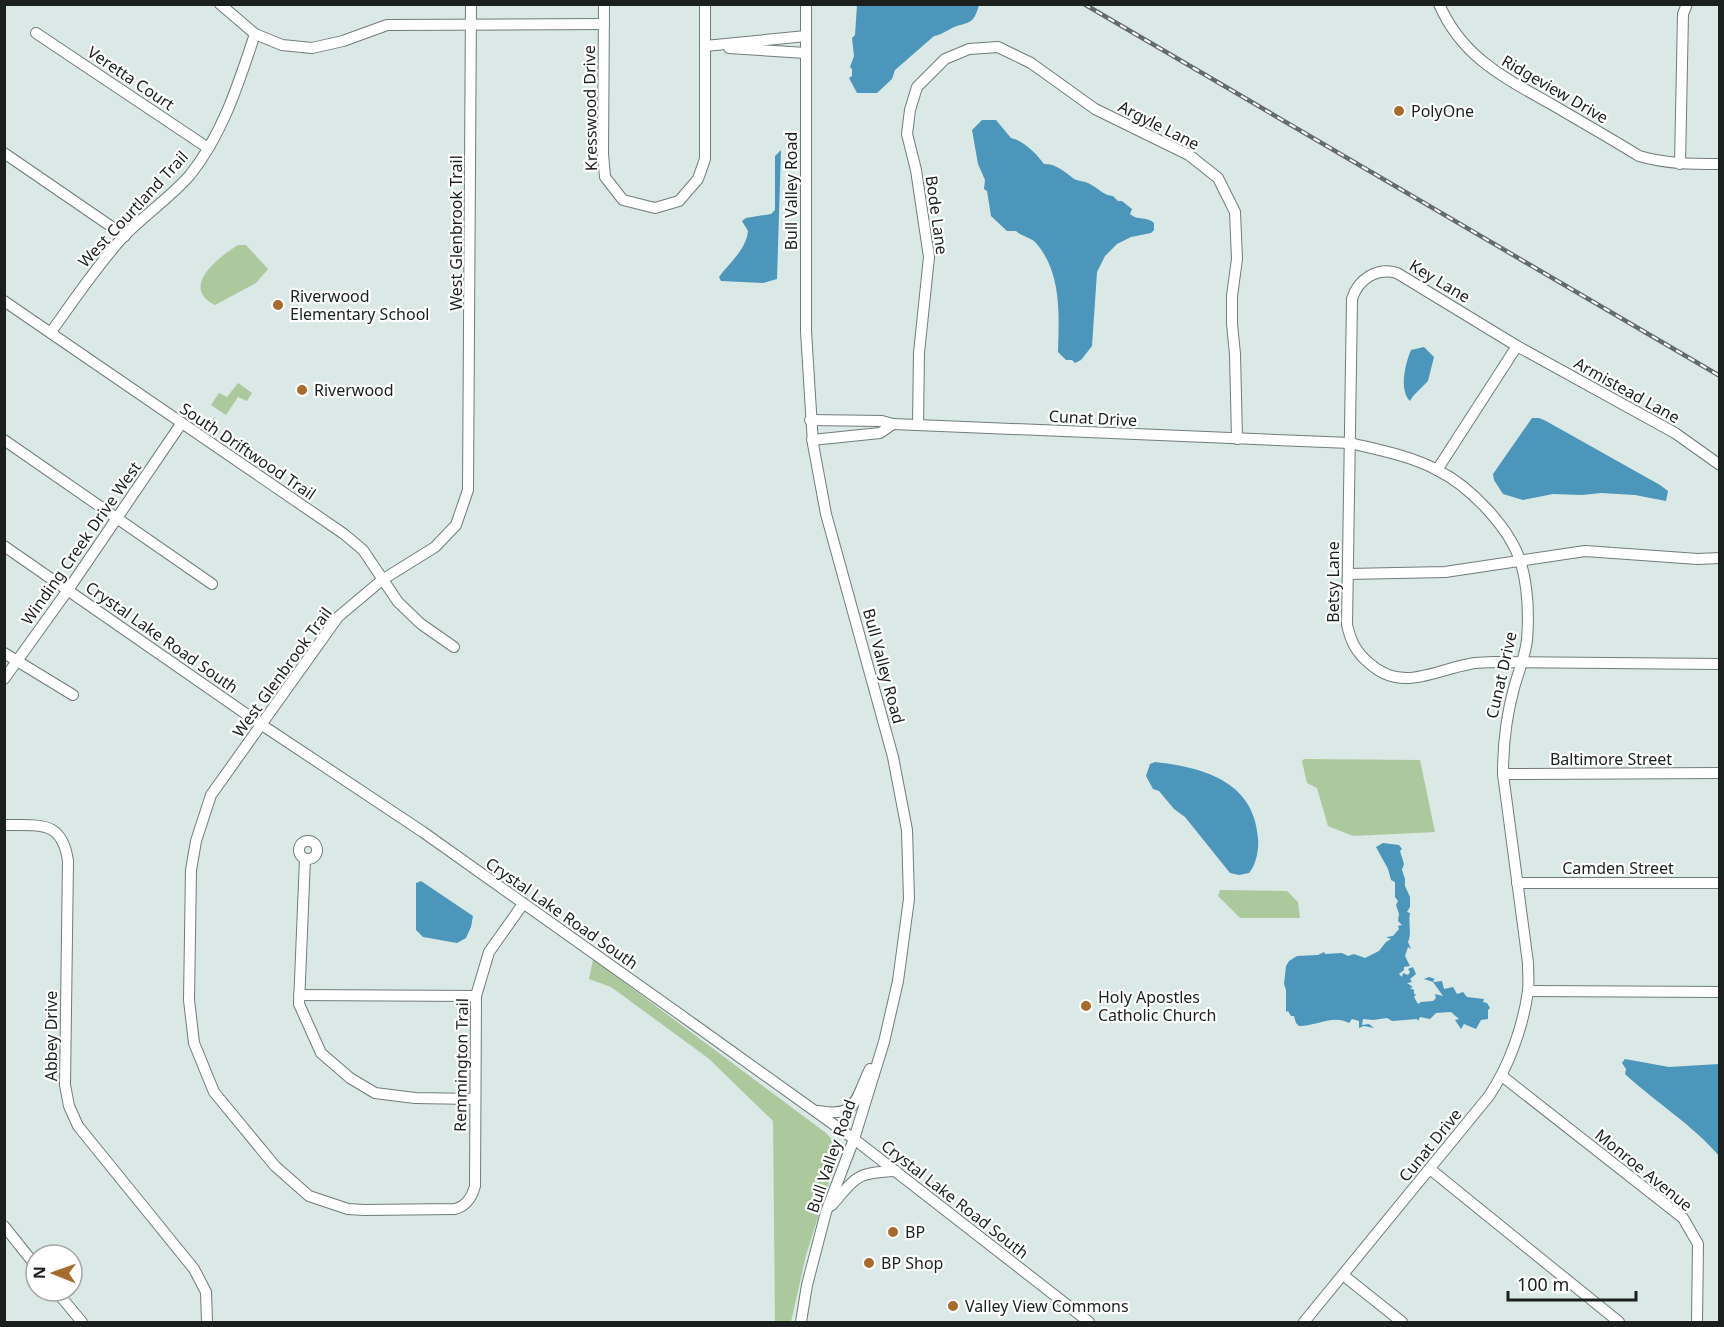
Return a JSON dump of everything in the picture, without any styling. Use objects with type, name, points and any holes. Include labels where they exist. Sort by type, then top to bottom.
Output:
[{"type":"street","points":[[220,4],[255,34],[282,45],[312,48],[343,41],[387,25],[604,24]]},
{"type":"street","name":"West Glenbrook Trail","points":[[468,1201],[455,1209],[364,1210],[348,1209],[309,1197],[275,1166],[214,1092],[194,1044],[189,1000],[191,870],[196,841],[212,795],[338,617],[382,580],[435,547],[456,525],[468,490],[471,4]]},
{"type":"street","name":"Kresswood Drive","points":[[604,4],[603,154],[605,177],[623,200],[655,208],[679,201],[698,179],[705,159],[705,4]]},
{"type":"street","name":"Bull Valley Road","points":[[801,1323],[807,1285],[826,1212],[854,1139],[884,1042],[898,981],[909,899],[907,830],[893,757],[826,514],[812,440],[806,331],[806,4]]},
{"type":"street","name":"Ridgeview Drive","points":[[1439,4],[1446,20],[1459,39],[1478,59],[1499,75],[1639,156],[1680,164],[1719,164]]},
{"type":"street","points":[[1680,164],[1683,14],[1687,4]]},
{"type":"street","name":"Veretta Court","points":[[36,33],[208,148]]},
{"type":"street","name":"West Courtland Trail","points":[[51,332],[96,268],[125,236],[189,175],[208,148],[234,96],[255,34]]},
{"type":"street","points":[[705,46],[806,36]]},
{"type":"street","points":[[705,46],[806,54]]},
{"type":"street","name":"Argyle Lane","points":[[945,59],[969,49],[998,47],[1031,63],[1095,109],[1189,155],[1218,178],[1235,212],[1236,259],[1232,324],[1237,439]]},
{"type":"street","name":"Bode Lane","points":[[918,425],[919,353],[929,258],[916,170],[907,134],[910,110],[917,87],[945,59]]},
{"type":"street","points":[[4,153],[125,236]]},
{"type":"street","name":"Key Lane","points":[[1350,443],[1352,299],[1355,289],[1363,280],[1383,271],[1397,273],[1517,346]]},
{"type":"street","name":"South Driftwood Trail","points":[[4,301],[344,534],[363,549],[398,602],[421,624],[454,647]]},
{"type":"street","points":[[1437,470],[1517,346]]},
{"type":"street","name":"Armistead Lane","points":[[1517,346],[1675,433],[1719,465]]},
{"type":"street","name":"Cunat Drive","points":[[810,420],[882,421],[893,424],[1350,443],[1391,453],[1437,470],[1461,485],[1488,511],[1513,546],[1520,561],[1528,610],[1527,642],[1504,731],[1503,774],[1528,963],[1528,991],[1518,1031],[1502,1076],[1490,1096],[1304,1323]]},
{"type":"street","name":"Winding Creek Drive West","points":[[4,679],[68,590],[181,424]]},
{"type":"street","name":"Cunat Drive","points":[[812,440],[880,433],[893,424]]},
{"type":"street","points":[[4,440],[212,584]]},
{"type":"street","name":"Betsy Lane","points":[[1350,443],[1347,625],[1351,642],[1359,654],[1375,669],[1394,678],[1415,679],[1469,664],[1719,664]]},
{"type":"street","name":"Crystal Lake Road South","points":[[4,546],[262,725],[423,832],[854,1139],[1089,1323]]},
{"type":"street","points":[[1348,574],[1445,572],[1594,550],[1698,559],[1719,558]]},
{"type":"street","points":[[4,653],[73,695]]},
{"type":"street","name":"Baltimore Street","points":[[1503,774],[1719,773]]},
{"type":"street","name":"Abbey Drive","points":[[4,825],[41,826],[56,831],[66,845],[68,861],[65,1085],[69,1106],[78,1126],[194,1269],[206,1292],[207,1323]]},
{"type":"street","points":[[305,859],[299,1004],[321,1053],[358,1083],[375,1093],[415,1098],[475,1100]]},
{"type":"street","name":"Camden Street","points":[[1517,883],[1719,884]]},
{"type":"street","name":"Remmington Trail","points":[[468,1201],[475,1186],[476,996],[489,952],[523,904]]},
{"type":"street","points":[[1528,991],[1719,992]]},
{"type":"street","points":[[299,995],[476,996]]},
{"type":"street","points":[[814,1111],[833,1114],[846,1113],[852,1106],[884,1042]]},
{"type":"street","name":"Monroe Avenue","points":[[1502,1076],[1683,1218],[1698,1244],[1697,1323]]},
{"type":"street","points":[[1430,1169],[1619,1323]]},
{"type":"street","points":[[826,1212],[856,1178],[868,1173],[896,1171]]},
{"type":"street","points":[[4,1226],[24,1251]]},
{"type":"street","points":[[1343,1275],[1402,1323]]},
{"type":"street","points":[[66,1303],[82,1323]]},
{"type":"green space","points":[[238,245],[246,245],[268,269],[256,283],[215,305],[205,298],[201,290],[201,281],[221,257]]},
{"type":"green space","points":[[238,383],[252,393],[247,401],[238,397],[226,415],[211,405],[219,393],[227,397]]},
{"type":"green space","points":[[1304,759],[1420,760],[1435,832],[1353,836],[1328,826],[1317,788],[1307,783],[1302,761]]},
{"type":"green space","points":[[1220,890],[1287,891],[1298,902],[1300,918],[1240,918],[1218,896]]},
{"type":"green space","points":[[593,959],[826,1133],[836,1144],[837,1157],[806,1255],[791,1322],[775,1322],[773,1121],[708,1058],[611,987],[589,979]]},
{"type":"water","points":[[857,4],[979,5],[972,20],[934,36],[895,70],[892,79],[877,93],[857,93],[849,78],[852,76],[850,67],[854,56],[852,38],[855,35]]},
{"type":"water","points":[[982,120],[996,120],[1011,138],[1029,148],[1044,164],[1057,167],[1074,179],[1088,183],[1107,195],[1113,196],[1132,209],[1130,214],[1133,216],[1154,223],[1154,230],[1151,233],[1131,237],[1117,244],[1105,256],[1097,272],[1092,346],[1081,360],[1075,363],[1072,360],[1066,360],[1058,352],[1057,295],[1051,267],[1034,241],[1016,231],[1007,231],[991,216],[987,191],[984,189],[985,180],[978,164],[972,130]]},
{"type":"water","points":[[781,150],[777,279],[763,283],[721,281],[719,277],[741,250],[747,238],[748,231],[742,221],[746,218],[771,214],[775,210],[775,156]]},
{"type":"water","points":[[1424,347],[1434,357],[1428,381],[1410,401],[1404,384],[1407,362],[1411,350]]},
{"type":"water","points":[[1532,418],[1546,421],[1660,485],[1668,491],[1666,501],[1635,495],[1601,493],[1553,494],[1523,500],[1503,494],[1493,474]]},
{"type":"water","points":[[1155,762],[1206,773],[1235,789],[1246,802],[1254,818],[1258,842],[1256,860],[1249,873],[1239,875],[1230,873],[1185,817],[1174,809],[1159,791],[1153,789],[1146,776],[1150,764]]},
{"type":"water","points":[[1383,843],[1399,845],[1402,849],[1400,851],[1404,864],[1402,870],[1410,897],[1410,907],[1407,912],[1410,913],[1408,942],[1411,949],[1408,947],[1405,956],[1410,966],[1404,967],[1399,974],[1402,977],[1403,973],[1408,975],[1410,972],[1408,969],[1413,967],[1416,974],[1410,979],[1412,982],[1407,983],[1413,987],[1410,988],[1416,994],[1414,997],[1418,1004],[1433,1001],[1436,998],[1435,994],[1443,996],[1433,982],[1424,979],[1429,977],[1435,979],[1434,982],[1442,981],[1444,989],[1453,987],[1457,994],[1463,992],[1467,997],[1484,999],[1483,1002],[1487,1003],[1490,1008],[1488,1019],[1481,1020],[1476,1029],[1464,1024],[1461,1029],[1455,1020],[1459,1019],[1451,1012],[1436,1013],[1430,1019],[1420,1017],[1418,1021],[1417,1019],[1392,1021],[1387,1018],[1363,1019],[1362,1025],[1369,1024],[1374,1028],[1364,1026],[1359,1028],[1359,1021],[1352,1019],[1349,1023],[1331,1020],[1299,1026],[1294,1016],[1286,1012],[1284,984],[1286,966],[1289,961],[1297,956],[1318,955],[1324,952],[1325,954],[1342,953],[1348,956],[1354,954],[1365,958],[1379,951],[1391,939],[1386,937],[1393,936],[1399,929],[1398,926],[1402,925],[1398,921],[1395,882],[1391,880],[1388,869],[1376,847]]},
{"type":"water","points":[[421,881],[473,916],[466,938],[457,943],[423,937],[416,930],[416,883]]},
{"type":"water","points":[[1625,1059],[1669,1067],[1719,1064],[1719,1156],[1698,1134],[1625,1074],[1626,1069],[1622,1063]]},
{"type":"railway","points":[[1084,4],[1720,376]]},
{"type":"place","name":"PolyOne","points":[[1399,111]]},
{"type":"place","name":"Riverwood Elementary School","points":[[278,305]]},
{"type":"place","name":"Riverwood","points":[[302,390]]},
{"type":"place","name":"Holy Apostles Catholic Church","points":[[1086,1006]]},
{"type":"place","name":"BP","points":[[893,1232]]},
{"type":"place","name":"BP Shop","points":[[869,1263]]},
{"type":"place","name":"Valley View Commons","points":[[953,1306]]}]
